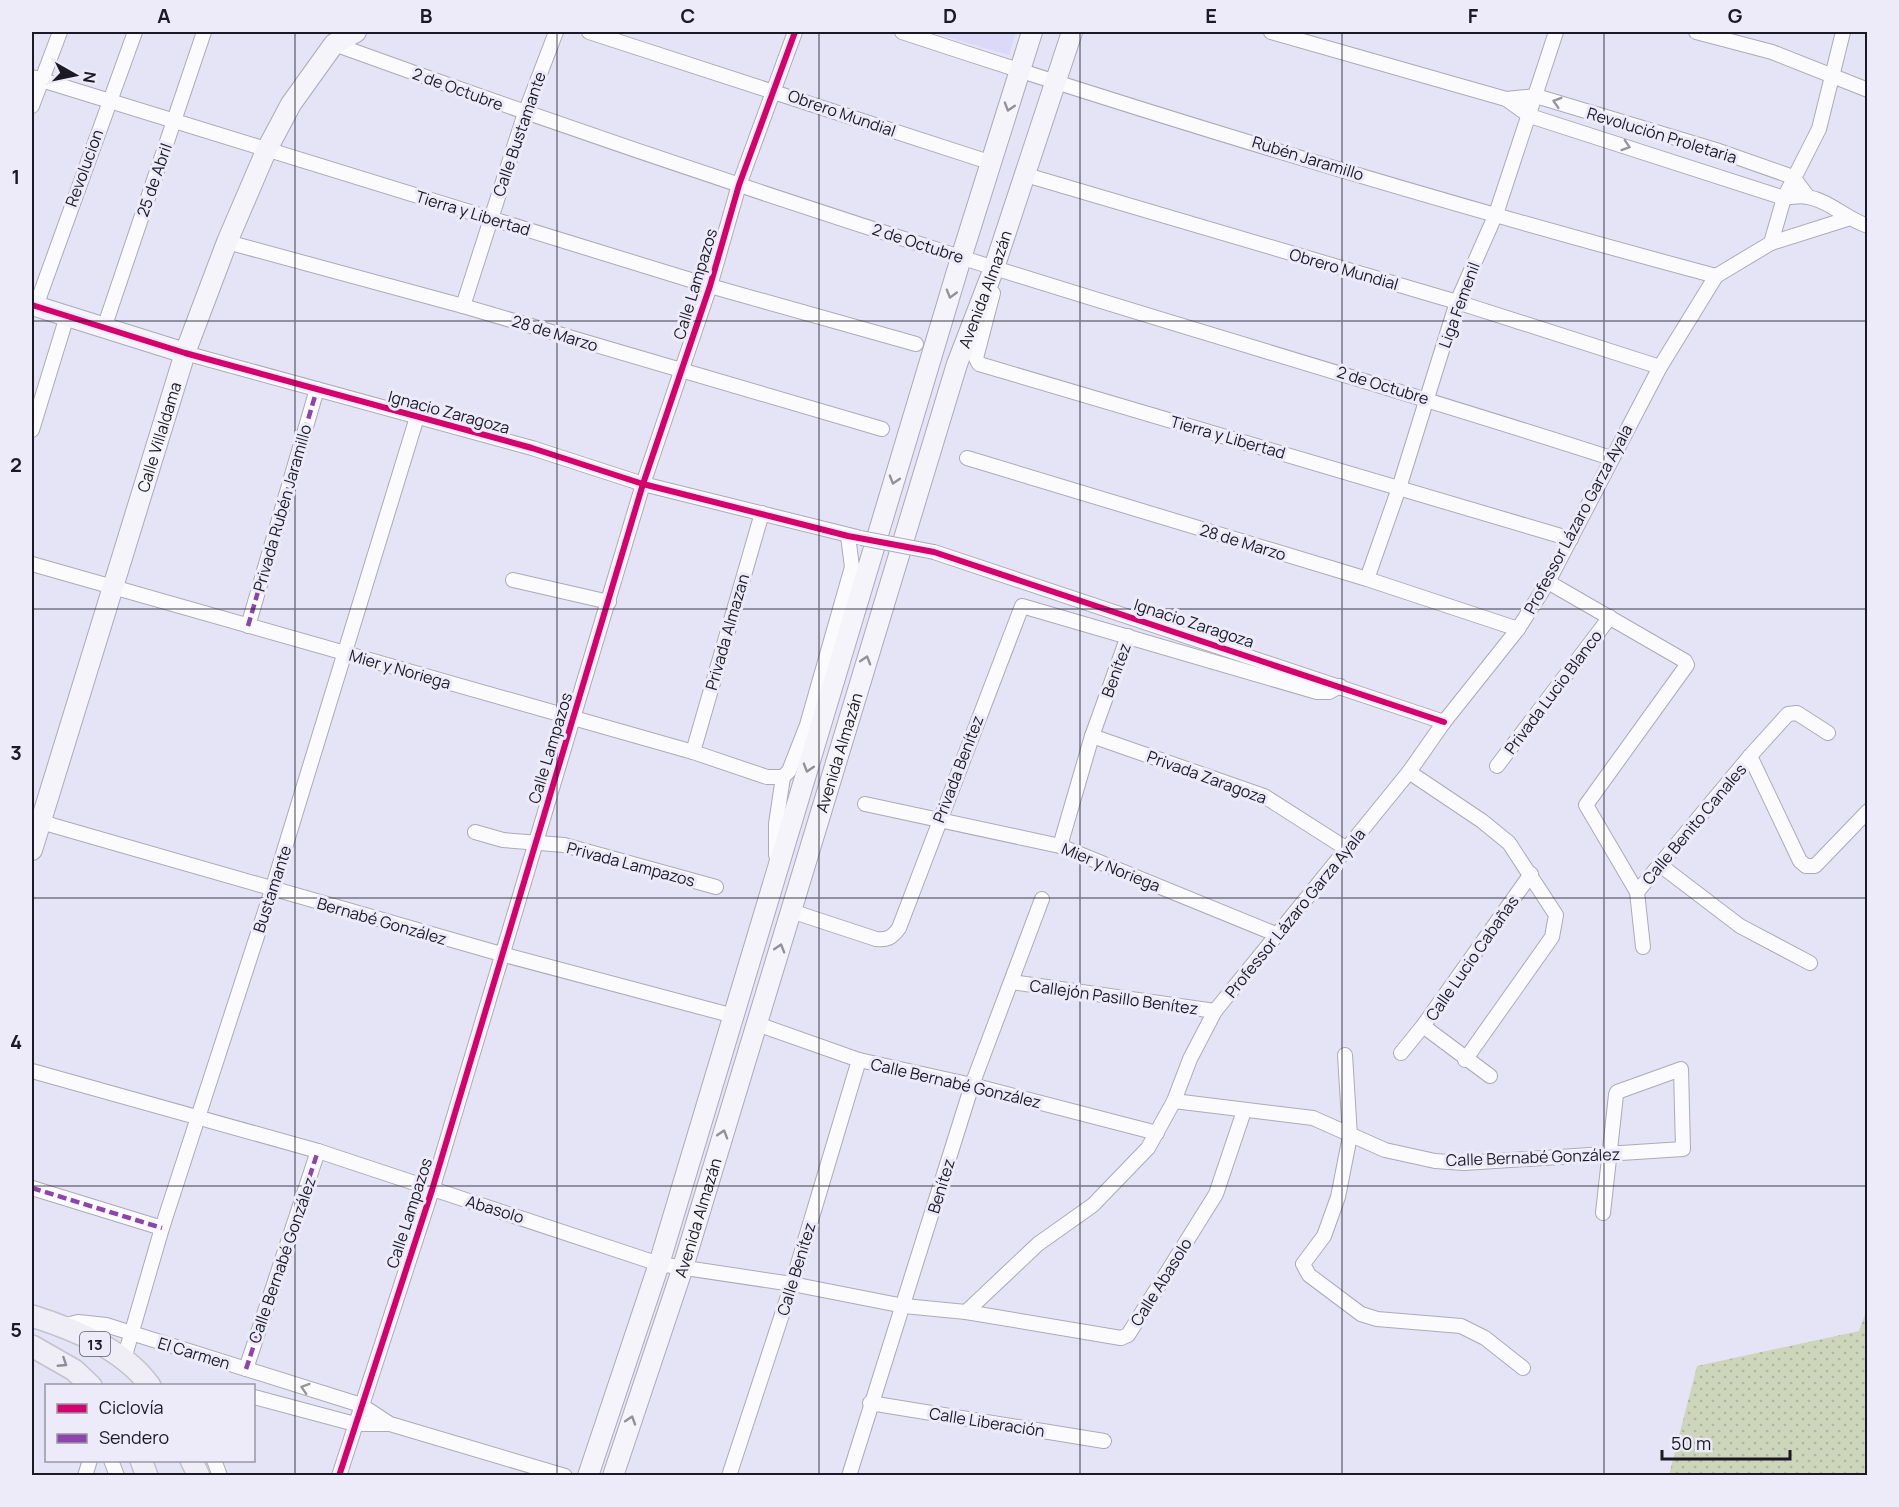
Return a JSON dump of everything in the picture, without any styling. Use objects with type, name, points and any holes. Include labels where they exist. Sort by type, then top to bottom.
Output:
[{"type":"main road","points":[[334,44],[356,32]]},
{"type":"main road","name":"Avenida Almazán","points":[[588,1476],[659,1264],[961,258],[1032,32]]},
{"type":"main road","name":"Avenida Almazán","points":[[613,1476],[682,1267],[757,1024],[949,387],[996,268],[1072,32]]},
{"type":"main road","name":"Calle Villaldama","points":[[32,850],[36,821],[114,585],[185,354],[227,242],[266,151],[302,87],[334,44]]},
{"type":"main road","name":"Ignacio Zaragoza","points":[[34,305],[185,354]]},
{"type":"main road","name":"13","points":[[32,1316],[63,1326],[124,1359],[148,1384]]},
{"type":"main road","name":"13","points":[[32,1346],[74,1370],[89,1384]]},
{"type":"main road","points":[[141,1462],[147,1476]]},
{"type":"main road","points":[[192,1462],[199,1476]]},
{"type":"street","points":[[32,106],[37,78],[60,32]]},
{"type":"street","name":"Revolucion","points":[[34,305],[135,32]]},
{"type":"street","name":"25 de Abril","points":[[105,328],[204,32]]},
{"type":"street","name":"Calle Bustamante","points":[[463,306],[525,113],[556,32]]},
{"type":"street","name":"Obrero Mundial","points":[[589,32],[772,89],[992,163]]},
{"type":"street","name":"Calle Lampazos","points":[[339,1476],[432,1190],[643,484],[710,286],[739,185],[772,89],[795,32]]},
{"type":"street","name":"Rubén Jaramillo","points":[[902,32],[1056,83],[1496,214],[1716,276]]},
{"type":"street","name":"Revolución Proletaria","points":[[1271,32],[1506,99],[1530,116],[1784,198],[1808,197],[1833,208],[1847,219],[1868,225]]},
{"type":"street","name":"Liga Femenil","points":[[1367,579],[1399,488],[1457,302],[1496,214],[1556,32]]},
{"type":"street","points":[[1696,32],[1772,52],[1868,90]]},
{"type":"street","points":[[1771,243],[1784,198],[1819,129],[1843,32]]},
{"type":"street","name":"2 de Octubre","points":[[334,44],[525,113],[961,258],[1428,398],[1611,458]]},
{"type":"street","name":"Tierra y Libertad","points":[[37,78],[266,151],[490,217],[710,286],[916,344]]},
{"type":"street","name":"Revolución Proletaria","points":[[1506,99],[1536,96],[1719,151],[1793,177],[1808,197]]},
{"type":"street","name":"Obrero Mundial","points":[[1026,175],[1457,302],[1660,367]]},
{"type":"street","name":"Professor Lázaro Garza Ayala","points":[[966,1312],[1038,1245],[1109,1191],[1136,1162],[1157,1133],[1174,1101],[1190,1059],[1215,1011],[1410,772],[1444,722],[1518,629],[1548,582],[1660,367],[1716,276],[1771,243],[1847,219]]},
{"type":"street","name":"28 de Marzo","points":[[227,242],[463,306],[882,429]]},
{"type":"street","name":"Tierra y Libertad","points":[[996,268],[976,358],[979,364],[1571,539]]},
{"type":"street","points":[[32,430],[67,316]]},
{"type":"street","name":"Ignacio Zaragoza","points":[[185,354],[532,448],[643,484],[854,537],[934,552],[1444,722]]},
{"type":"street","name":"Privada Rubén Jaramillo","points":[[248,626],[317,389]]},
{"type":"street","name":"Bustamante","points":[[124,1359],[162,1228],[272,890],[417,417]]},
{"type":"street","name":"28 de Marzo","points":[[967,458],[1367,579],[1518,629]]},
{"type":"street","name":"Privada Almazan","points":[[693,752],[762,513]]},
{"type":"street","points":[[777,873],[776,824],[783,777],[789,771],[807,725],[852,567],[854,537]]},
{"type":"street","name":"Mier y Noriega","points":[[32,564],[114,585],[248,626],[693,752],[767,777],[783,777]]},
{"type":"street","points":[[513,580],[609,602]]},
{"type":"street","points":[[1548,582],[1684,661],[1687,665],[1586,805],[1637,892],[1643,947]]},
{"type":"street","name":"Privada Benítez","points":[[791,911],[876,939],[889,939],[899,928],[938,821],[1023,606],[1128,636]]},
{"type":"street","name":"Privada Lucio Blanco","points":[[1497,766],[1610,617]]},
{"type":"street","name":"Benítez","points":[[1060,846],[1092,736],[1128,636],[1317,692],[1329,692],[1340,686]]},
{"type":"street","name":"Calle Benito Canales","points":[[1637,892],[1750,756],[1792,711],[1828,733]]},
{"type":"street","name":"Privada Zaragoza","points":[[1092,736],[1264,796],[1347,849]]},
{"type":"street","points":[[1750,756],[1800,861],[1806,867],[1815,866],[1868,811]]},
{"type":"street","points":[[1410,772],[1499,835],[1531,874],[1556,915],[1554,931],[1465,1060]]},
{"type":"street","name":"Mier y Noriega","points":[[865,804],[1060,846],[1278,935]]},
{"type":"street","name":"Bernabé González","points":[[36,821],[501,954],[734,1016]]},
{"type":"street","name":"Privada Lampazos","points":[[475,832],[503,840],[564,845],[716,887]]},
{"type":"street","points":[[1660,865],[1757,938],[1810,963]]},
{"type":"street","name":"Calle Lucio Cabañas","points":[[1490,1077],[1423,1026],[1531,874]]},
{"type":"street","name":"Benítez","points":[[849,1476],[870,1403],[904,1306],[972,1085],[1042,899]]},
{"type":"street","name":"Callejón Pasillo Benítez","points":[[1012,982],[1215,1011]]},
{"type":"street","name":"Calle Bernabé González","points":[[757,1024],[860,1060],[972,1085],[1157,1133]]},
{"type":"street","points":[[1401,1053],[1423,1026]]},
{"type":"street","points":[[1345,1055],[1350,1136],[1333,1216],[1306,1270],[1361,1314],[1377,1319],[1461,1326],[1485,1338],[1522,1368]]},
{"type":"street","name":"Calle Benítez","points":[[729,1476],[792,1284],[860,1060]]},
{"type":"street","name":"Calle Bernabé González","points":[[1174,1101],[1313,1118],[1384,1150],[1435,1161],[1464,1163],[1609,1155],[1684,1148],[1681,1069],[1617,1092],[1609,1155]]},
{"type":"street","name":"Abasolo","points":[[32,1071],[318,1151],[432,1190],[554,1227],[659,1264],[792,1284],[904,1306],[966,1312]]},
{"type":"street","name":"Calle Abasolo","points":[[966,1312],[1126,1337],[1216,1194],[1244,1111]]},
{"type":"street","name":"Calle Bernabé González","points":[[246,1369],[318,1151]]},
{"type":"street","points":[[1603,1213],[1609,1155]]},
{"type":"street","points":[[32,1188],[162,1228]]},
{"type":"street","name":"El Carmen","points":[[63,1326],[78,1322],[92,1323],[132,1334],[361,1405],[390,1424]]},
{"type":"street","name":"El Carmen","points":[[255,1397],[355,1424],[390,1424],[565,1476]]},
{"type":"street","name":"Calle Liberación","points":[[870,1403],[1104,1441]]},
{"type":"street","points":[[111,1462],[117,1476]]},
{"type":"street","points":[[214,1462],[220,1476]]},
{"type":"shaded area","points":[[930,32],[1016,32],[1009,55]]},
{"type":"green space","points":[[1867,1309],[1867,1475],[1669,1475],[1697,1366],[1859,1331]]},
{"type":"marked path","points":[[248,626],[317,389]]},
{"type":"marked path","points":[[246,1369],[318,1151]]},
{"type":"marked path","points":[[32,1188],[162,1228]]},
{"type":"cycle path","points":[[339,1476],[432,1190],[643,484],[710,286],[739,185],[795,32]]},
{"type":"cycle path","points":[[32,305],[185,353],[532,448],[643,484],[848,536],[934,552],[1444,722]]}]
